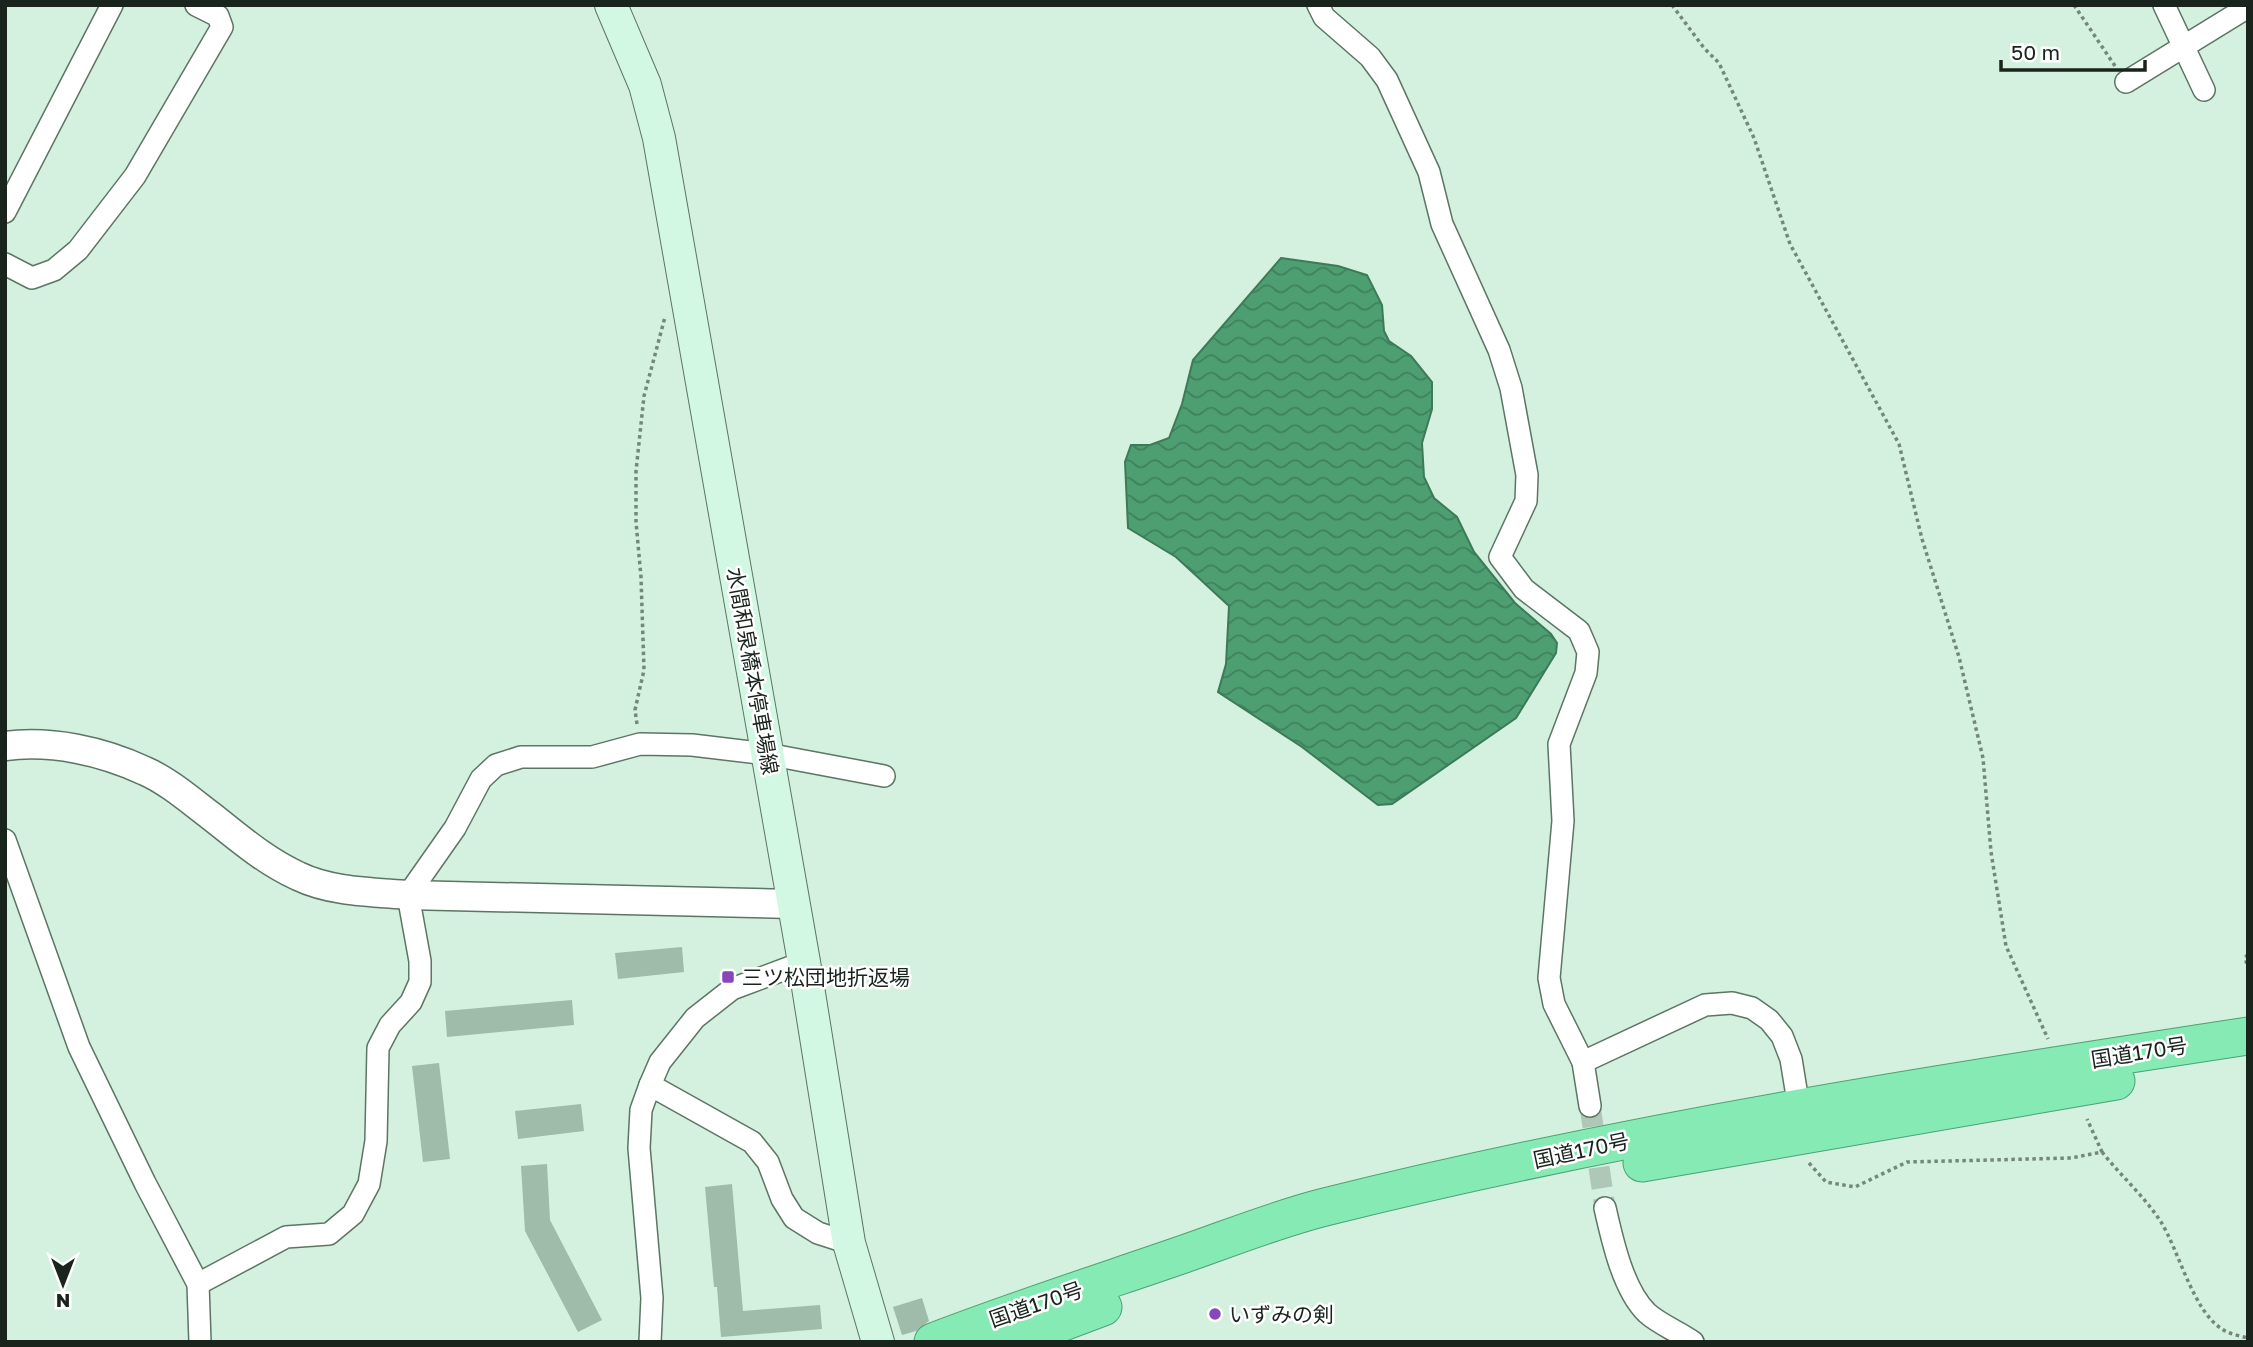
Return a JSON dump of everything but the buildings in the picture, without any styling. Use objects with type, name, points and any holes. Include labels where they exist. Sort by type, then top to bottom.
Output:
[{"type":"highway","name":"国道170号","points":[[1010,1342],[1116,1301],[1357,1223],[1567,1177],[1800,1121],[2248,1036]]},
{"type":"highway","name":"国道170号","points":[[933,1342],[1000,1316],[1321,1208],[1566,1152],[2248,1059]]},
{"type":"main road","name":"水間和泉橋本停車場線","points":[[611,5],[641,74],[659,138],[804,962],[849,1243],[878,1342]]},
{"type":"street","points":[[5,212],[112,5]]},
{"type":"street","points":[[5,264],[32,278],[54,270],[78,250],[135,176],[222,27],[218,16],[196,5]]},
{"type":"street","points":[[1318,5],[1324,17],[1370,57],[1387,80],[1429,172],[1442,224],[1499,350],[1511,388],[1527,475],[1526,501],[1500,557],[1524,589],[1580,631],[1588,652],[1586,673],[1559,744],[1563,821],[1549,978],[1553,1004],[1583,1062],[1590,1106]]},
{"type":"street","points":[[2164,5],[2204,90]]},
{"type":"street","points":[[2126,82],[2248,7]]},
{"type":"street","points":[[198,1283],[286,1237],[329,1234],[353,1214],[369,1184],[376,1141],[378,1048],[390,1025],[411,1002],[420,982],[420,961],[408,895],[455,828],[481,779],[496,765],[521,757],[592,757],[640,744],[692,745],[767,754],[884,776]]},
{"type":"street","points":[[5,746],[46,745],[85,750],[147,771],[209,814],[267,860],[300,878],[327,886],[361,892],[408,895],[792,904]]},
{"type":"street","points":[[5,840],[79,1047],[145,1183],[198,1283],[200,1342]]},
{"type":"street","points":[[650,1342],[652,1298],[639,1148],[641,1110],[650,1085],[660,1062],[695,1018],[732,989],[804,962]]},
{"type":"street","points":[[1583,1062],[1705,1005],[1732,1003],[1752,1008],[1769,1020],[1782,1036],[1791,1059],[1800,1121]]},
{"type":"street","points":[[650,1085],[752,1142],[768,1161],[782,1199],[794,1218],[818,1233],[849,1243]]},
{"type":"street","points":[[1605,1208],[1615,1252],[1630,1288],[1647,1312],[1693,1342]]},
{"type":"path","points":[[1672,5],[1704,48],[1720,63],[1754,138],[1790,244],[1899,444],[1922,540],[1959,657],[1983,758],[1991,852],[2006,946],[2050,1041]]},
{"type":"path","points":[[2074,5],[2126,82]]},
{"type":"path","points":[[640,744],[635,710],[644,670],[636,471],[644,396],[662,324]]},
{"type":"path","points":[[2248,955],[2245,957],[2248,969]]},
{"type":"path","points":[[2087,1119],[2102,1152],[2162,1224],[2208,1316],[2222,1329],[2248,1338]]},
{"type":"path","points":[[1800,1121],[1807,1161],[1826,1182],[1855,1187],[1907,1163],[2071,1158],[2102,1152]]},
{"type":"water","points":[[1281,258],[1338,266],[1367,275],[1382,305],[1384,331],[1389,341],[1411,356],[1432,382],[1432,409],[1422,443],[1424,477],[1434,498],[1457,517],[1474,552],[1515,603],[1551,634],[1557,643],[1556,653],[1516,718],[1392,804],[1378,805],[1302,747],[1218,692],[1226,664],[1229,606],[1176,557],[1128,528],[1125,462],[1131,445],[1150,445],[1169,438],[1182,404],[1193,360]]},
{"type":"tunnel","points":[[1590,1106],[1605,1208]]},
{"type":"place","name":"三ツ松団地折返場","points":[[728,977]]},
{"type":"place","name":"いずみの剣","points":[[1215,1314]]}]
